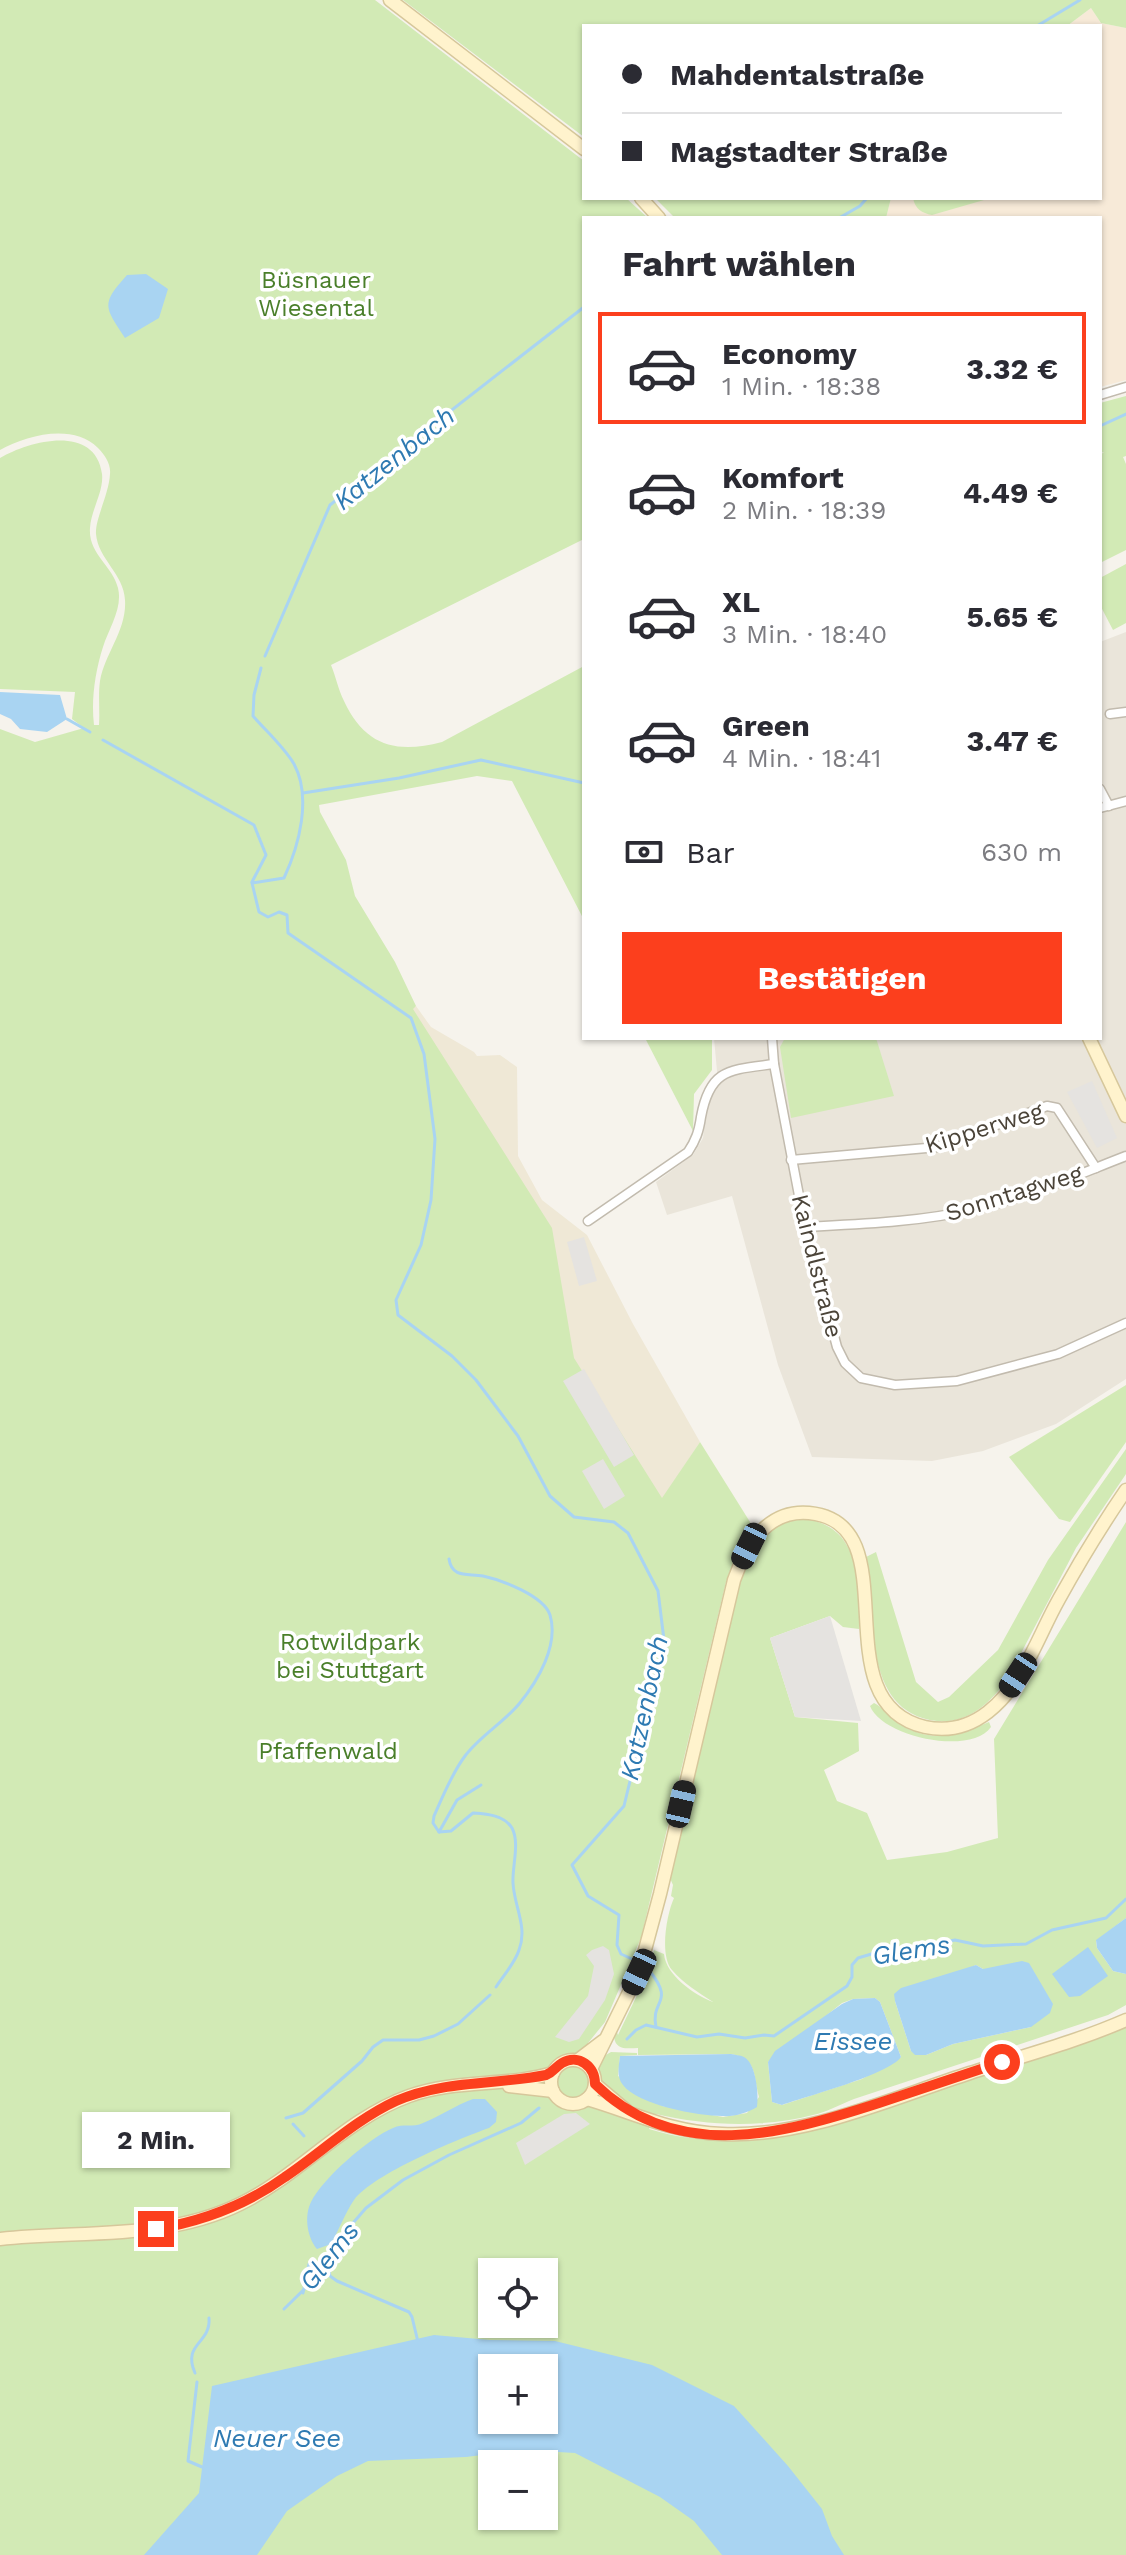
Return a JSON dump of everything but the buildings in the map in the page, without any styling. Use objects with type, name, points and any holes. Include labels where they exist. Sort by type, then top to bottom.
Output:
[{"type":"main road","points":[[390,0],[582,147]]},
{"type":"main road","points":[[643,200],[657,216]]},
{"type":"main road","points":[[1090,1040],[1126,1116]]},
{"type":"main road","points":[[591,2069],[642,1960],[734,1580],[749,1546],[765,1526],[780,1517],[807,1513],[823,1516],[843,1529],[852,1541],[861,1564],[869,1661],[880,1692],[894,1710],[911,1721],[925,1727],[953,1728],[984,1715],[1008,1691],[1081,1559],[1126,1490]]},
{"type":"main road","points":[[587,2099],[655,2123],[705,2133],[742,2135],[785,2130],[838,2116],[1126,2020]]},
{"type":"main road","points":[[0,2239],[156,2229],[207,2217],[271,2187],[345,2132],[396,2102],[441,2087],[553,2073],[563,2063],[578,2060],[603,2041]]},
{"type":"main road","points":[[578,2060],[591,2069],[595,2084],[629,2113]]},
{"type":"main road","points":[[553,2073],[553,2091]]},
{"type":"main road","points":[[478,2084],[553,2091],[567,2103],[579,2103],[587,2099],[595,2084]]},
{"type":"street","points":[[1102,394],[1126,387]]},
{"type":"street","points":[[1110,714],[1126,712]]},
{"type":"street","points":[[1104,807],[1126,801]]},
{"type":"street","name":"Kaindlstraße","points":[[772,1040],[805,1227],[840,1355],[861,1378],[876,1383],[916,1385],[957,1381],[1058,1354],[1126,1323]]},
{"type":"street","points":[[588,1221],[688,1152],[697,1140],[704,1098],[711,1082],[721,1074],[736,1069],[774,1064]]},
{"type":"street","name":"Kipperweg","points":[[791,1160],[938,1147],[1047,1106],[1057,1108],[1096,1168]]},
{"type":"street","name":"Sonntagweg","points":[[805,1227],[930,1218],[975,1209],[1126,1156]]},
{"type":"shaded area","points":[[1091,8],[1101,23],[1126,28],[1126,380],[1102,386],[1102,216],[886,216],[890,200],[1102,200],[1102,24],[1070,24]]},
{"type":"shaded area","points":[[1126,632],[1126,1379],[1056,1424],[983,1451],[932,1461],[812,1457],[778,1365],[732,1196],[667,1215],[656,1182],[693,1155],[703,1138],[708,1099],[718,1082],[714,1040],[1102,1040],[1102,641]]},
{"type":"shaded area","points":[[416,1006],[431,1027],[477,1056],[500,1055],[517,1067],[518,1156],[542,1200],[587,1235],[700,1442],[616,1570],[373,1039]]},
{"type":"shaded area","points":[[1092,1081],[1117,1138],[1097,1148],[1067,1092]]},
{"type":"shaded area","points":[[584,1237],[597,1281],[579,1286],[567,1242]]},
{"type":"shaded area","points":[[584,1369],[634,1455],[614,1467],[563,1381]]},
{"type":"shaded area","points":[[603,1459],[625,1496],[604,1509],[582,1471]]},
{"type":"shaded area","points":[[830,1616],[861,1721],[795,1717],[770,1638]]},
{"type":"shaded area","points":[[603,1946],[609,1950],[614,1974],[605,2000],[579,2039],[569,2042],[555,2037],[588,1996],[594,1966],[586,1955]]},
{"type":"shaded area","points":[[576,2113],[590,2124],[525,2165],[516,2143],[564,2114]]},
{"type":"green space","name":"Rotwildpark bei Stuttgart","points":[[0,0],[375,0],[582,159],[582,200],[628,200],[646,216],[582,216],[582,540],[331,665],[344,701],[362,728],[384,743],[410,747],[442,742],[582,667],[582,916],[512,781],[477,776],[319,805],[320,812],[346,860],[355,896],[395,962],[416,1006],[413,1009],[552,1228],[574,1358],[662,1498],[700,1442],[755,1530],[731,1568],[726,1582],[641,1938],[605,2022],[588,2043],[604,2056],[611,2052],[637,2053],[620,2056],[618,2076],[662,2106],[723,2117],[747,2113],[759,2097],[750,2064],[739,2056],[638,2055],[638,2048],[620,2047],[614,2037],[617,2032],[618,2035],[648,1972],[654,1950],[664,1954],[666,1962],[675,1977],[698,1994],[713,2002],[691,1988],[668,1963],[666,1934],[674,1898],[671,1896],[673,1885],[669,1876],[734,1602],[750,1559],[769,1533],[795,1520],[811,1520],[826,1525],[843,1539],[855,1563],[859,1629],[843,1627],[830,1616],[770,1638],[795,1717],[858,1723],[859,1751],[824,1770],[837,1801],[867,1813],[887,1860],[947,1852],[998,1838],[994,1739],[1126,1522],[1126,1918],[1096,1941],[1097,1948],[1113,1971],[1126,1974],[1126,2005],[1108,2015],[854,2099],[818,2114],[774,2122],[734,2124],[656,2114],[649,2129],[688,2138],[726,2140],[803,2132],[878,2111],[1126,2025],[1126,2555],[0,2555],[0,729],[35,742],[84,728],[72,719],[75,692],[0,689],[0,458],[27,446],[59,440],[87,448],[97,458],[102,480],[90,537],[115,580],[119,595],[96,676],[94,725],[99,725],[100,681],[125,611],[124,591],[101,551],[96,534],[110,474],[105,457],[88,440],[76,436],[36,436],[0,450]],"holes":[[[976,1965],[983,1969],[1031,2027],[953,2044],[926,2055],[911,2051],[895,2001]],[[875,1998],[880,2002],[901,2057],[862,2079],[782,2105],[772,2102],[768,2062],[842,2003]]]},
{"type":"green space","points":[[403,0],[1126,0],[1126,28],[1101,23],[1091,8],[1070,24],[582,24],[582,135]]},
{"type":"green space","points":[[657,200],[890,200],[886,216],[673,216]]},
{"type":"green space","points":[[914,200],[984,200],[932,215],[915,205]]},
{"type":"green space","points":[[1126,396],[1126,456],[1123,457],[1126,464],[1126,550],[1102,562],[1104,452],[1102,402]]},
{"type":"green space","points":[[1126,564],[1126,623],[1113,630],[1102,609],[1102,577]]},
{"type":"green space","points":[[646,1040],[712,1040],[712,1070],[694,1094],[693,1131]]},
{"type":"green space","points":[[784,1040],[877,1040],[894,1096],[791,1118],[780,1047]]},
{"type":"green space","points":[[1126,1385],[1126,1442],[1070,1522],[1059,1519],[1009,1457]]},
{"type":"green space","points":[[1126,1449],[1126,1474],[1076,1548],[1007,1680],[977,1710],[959,1719],[937,1721],[912,1714],[895,1699],[883,1679],[876,1656],[866,1557],[876,1552],[916,1682],[938,1702],[949,1697],[998,1650],[1048,1560]]},
{"type":"green space","points":[[874,1703],[898,1723],[921,1734],[944,1736],[989,1722],[991,1727],[981,1736],[965,1740],[928,1739],[891,1726],[878,1717],[870,1706]]},
{"type":"water","points":[[146,274],[168,289],[159,318],[125,338],[110,312],[109,299],[127,275]]},
{"type":"water","points":[[0,692],[60,695],[67,719],[47,732],[20,729],[11,719],[0,714]]},
{"type":"water","points":[[1126,1918],[1126,1974],[1113,1971],[1097,1948],[1096,1940]]},
{"type":"water","points":[[1088,1947],[1108,1976],[1080,1996],[1069,1997],[1052,1974]]},
{"type":"water","points":[[1022,1961],[1029,1963],[1053,2004],[1050,2013],[1031,2027],[953,2044],[926,2055],[915,2055],[911,2051],[895,2001],[894,1994],[901,1988],[976,1965],[983,1969]]},
{"type":"water","name":"Eissee","points":[[875,1998],[880,2002],[901,2057],[880,2071],[846,2084],[782,2105],[772,2102],[768,2062],[775,2051],[842,2004],[853,1999]]},
{"type":"water","points":[[731,2054],[748,2060],[757,2087],[757,2107],[736,2115],[699,2114],[655,2104],[631,2092],[619,2078],[620,2056]]},
{"type":"water","points":[[473,2099],[485,2099],[497,2112],[496,2122],[379,2179],[354,2200],[331,2244],[317,2249],[309,2233],[309,2208],[335,2171],[383,2133],[397,2127],[419,2124]]},
{"type":"water","name":"Neuer See","points":[[434,2335],[555,2341],[652,2365],[734,2406],[822,2509],[832,2536],[844,2555],[722,2555],[694,2521],[660,2497],[575,2453],[558,2450],[478,2450],[478,2456],[466,2457],[368,2461],[337,2476],[287,2511],[257,2555],[144,2555],[199,2493],[212,2386]]},
{"type":"waterway","name":"Katzenbach","points":[[1040,24],[1080,0]]},
{"type":"waterway","name":"Katzenbach","points":[[842,216],[865,200]]},
{"type":"waterway","name":"Katzenbach","points":[[265,656],[330,505],[582,309]]},
{"type":"waterway","points":[[1102,425],[1126,414]]},
{"type":"waterway","name":"Katzenbach","points":[[261,668],[254,695],[253,716],[294,764],[303,806],[299,837],[284,878],[252,883],[259,912],[268,917],[279,912],[287,915],[288,933],[411,1018],[424,1054],[435,1139],[431,1200],[421,1245],[396,1300],[398,1315],[452,1356],[476,1380],[518,1436],[550,1496],[574,1517],[614,1522],[628,1533],[658,1591],[664,1640],[624,1806],[572,1865],[588,1896],[619,1915],[617,1945],[621,1954],[632,1959]]},
{"type":"waterway","points":[[67,719],[90,732]]},
{"type":"waterway","points":[[103,740],[254,825],[266,855],[252,882]]},
{"type":"waterway","points":[[303,793],[399,778],[481,760],[582,783]]},
{"type":"waterway","points":[[449,1559],[457,1572],[491,1578],[531,1595],[546,1608],[552,1626],[549,1650],[533,1685],[513,1711],[465,1756],[434,1816],[433,1823],[439,1832],[451,1831],[473,1813],[500,1818],[512,1828],[516,1848],[513,1883],[522,1933],[515,1960],[496,1987]]},
{"type":"waterway","points":[[439,1832],[457,1800],[481,1785]]},
{"type":"waterway","name":"Glems","points":[[627,2039],[646,2025],[697,2037],[719,2034],[745,2038],[774,2036],[847,1986],[852,1977],[852,1965],[858,1958],[885,1950],[917,1948],[955,1940],[983,1946],[1026,1944],[1052,1930],[1106,1918],[1126,1899]]},
{"type":"waterway","name":"Katzenbach","points":[[649,1970],[661,1989],[656,2027]]},
{"type":"waterway","points":[[286,2118],[303,2113],[383,2040],[419,2040],[434,2036],[458,2024],[490,1995]]},
{"type":"waterway","name":"Glems","points":[[284,2309],[328,2266],[353,2223],[366,2208],[403,2180],[449,2155],[521,2123],[539,2108]]},
{"type":"waterway","points":[[293,2124],[304,2136]]},
{"type":"waterway","points":[[303,2293],[309,2264]]},
{"type":"waterway","points":[[328,2267],[330,2276],[337,2281],[409,2312],[418,2342]]},
{"type":"waterway","points":[[195,2373],[192,2355],[206,2333],[209,2318]]},
{"type":"waterway","points":[[197,2382],[188,2461],[202,2467]]},
{"type":"route","points":[[156,2229],[207,2217],[255,2196],[345,2132],[396,2102],[441,2087],[546,2075],[567,2061],[578,2060],[588,2065],[594,2073],[595,2084],[629,2113],[673,2128],[724,2135],[765,2133],[804,2126],[1002,2062]]},
{"type":"park label","name":"Büsnauer Wiesental","points":[[316,294]]},
{"type":"park label","name":"Pfaffenwald","points":[[328,1751]]}]
